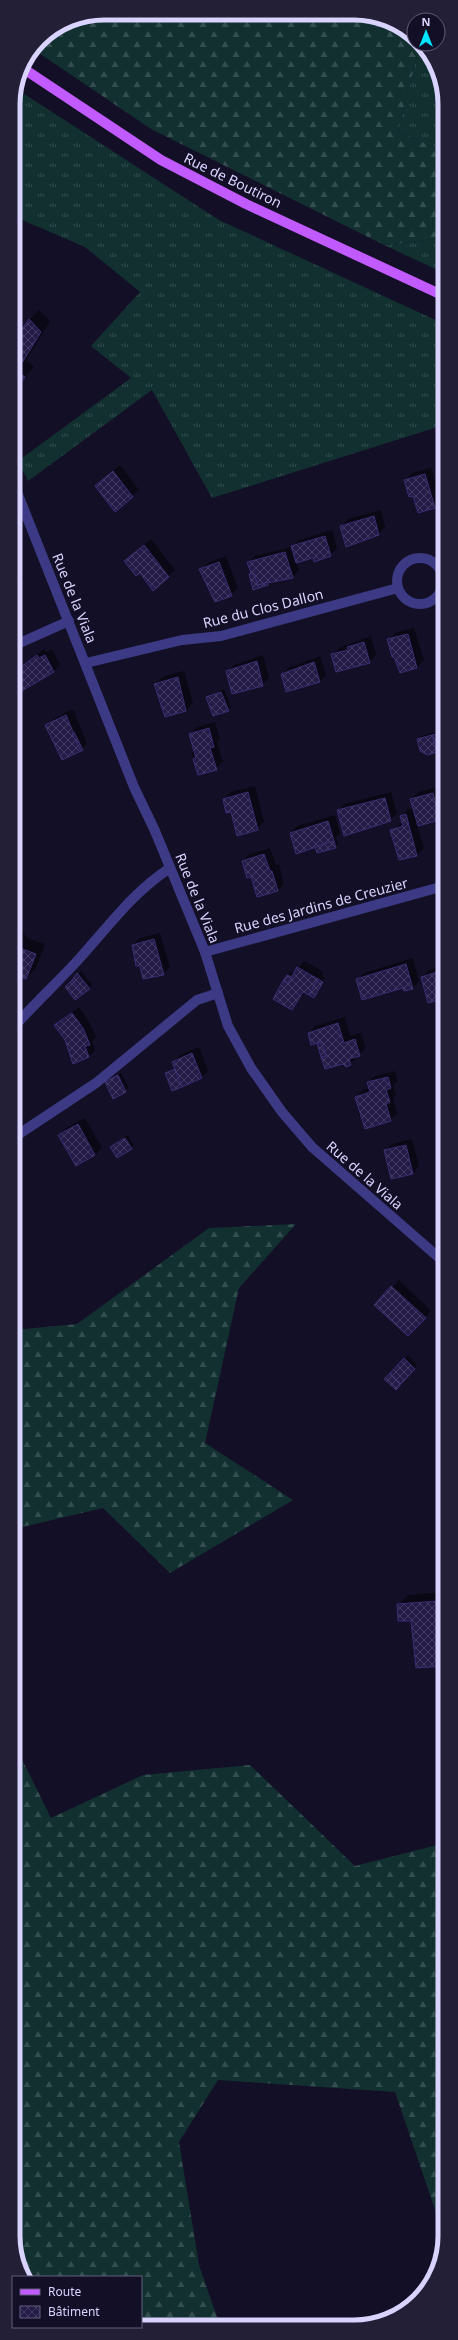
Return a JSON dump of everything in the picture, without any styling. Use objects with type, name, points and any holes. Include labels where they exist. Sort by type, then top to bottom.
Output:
[{"type":"main road","name":"Rue de Boutiron","points":[[27,71],[161,160],[246,204],[438,293]]},
{"type":"street","name":"Rue de la Viala","points":[[20,499],[134,787],[205,952],[228,1026],[250,1068],[282,1112],[312,1147],[438,1257]]},
{"type":"street","points":[[438,568],[426,559],[411,560],[400,570],[397,577],[398,588],[403,598],[410,602],[425,604],[437,596],[438,594]]},
{"type":"street","name":"Rue du Clos Dallon","points":[[86,663],[182,640],[221,636],[398,588]]},
{"type":"street","points":[[20,643],[69,621]]},
{"type":"street","points":[[20,1020],[79,959],[122,908],[158,876],[170,868]]},
{"type":"street","name":"Rue des Jardins de Creuzier","points":[[205,952],[438,888]]},
{"type":"street","points":[[20,1134],[96,1083],[197,1000],[218,993]]},
{"type":"green space","points":[[104,20],[360,20],[381,24],[396,31],[406,38],[406,52],[418,52],[398,131],[438,149],[438,239],[384,245],[151,129],[38,52],[44,44],[57,34],[72,26]]},
{"type":"green space","points":[[418,52],[420,52],[424,57],[434,77],[438,104],[438,149],[398,131]]},
{"type":"green space","points":[[21,92],[219,220],[438,321],[438,427],[212,498],[152,390],[28,481],[20,465],[20,460],[131,378],[91,346],[140,292],[85,247],[20,219]]},
{"type":"green space","points":[[438,239],[438,270],[384,245]]},
{"type":"green space","points":[[296,1224],[239,1288],[205,1443],[293,1500],[170,1573],[103,1508],[20,1528],[20,1329],[77,1324],[209,1228]]},
{"type":"green space","points":[[20,1755],[51,1818],[143,1775],[250,1765],[355,1866],[438,1845],[438,2218],[395,2092],[218,2080],[179,2142],[199,2265],[218,2320],[142,2320],[142,2276],[30,2276],[26,2268],[20,2236]]},
{"type":"building","points":[[29,319],[41,332],[20,366],[20,332]]},
{"type":"building","points":[[20,373],[25,377],[20,382]]},
{"type":"building","points":[[113,471],[133,497],[115,512],[95,486]]},
{"type":"building","points":[[425,474],[435,508],[418,513],[413,496],[409,497],[404,480]]},
{"type":"building","points":[[374,516],[379,535],[346,547],[340,526]]},
{"type":"building","points":[[325,536],[331,556],[314,562],[313,558],[296,563],[291,546]]},
{"type":"building","points":[[144,545],[169,577],[153,591],[140,573],[136,576],[124,561]]},
{"type":"building","points":[[285,552],[293,578],[258,585],[247,562]]},
{"type":"building","points":[[219,562],[232,596],[215,602],[199,569]]},
{"type":"building","points":[[251,573],[254,575],[258,585],[268,582],[268,585],[253,590],[249,574]]},
{"type":"building","points":[[408,634],[417,668],[400,673],[394,657],[392,657],[387,639]]},
{"type":"building","points":[[364,642],[370,663],[336,672],[331,654],[348,650],[347,647]]},
{"type":"building","points":[[37,655],[39,658],[45,655],[54,672],[20,692],[20,668]]},
{"type":"building","points":[[257,661],[263,686],[232,694],[226,671]]},
{"type":"building","points":[[314,662],[320,682],[286,692],[281,674]]},
{"type":"building","points":[[178,677],[186,711],[165,717],[154,684]]},
{"type":"building","points":[[221,692],[229,711],[213,716],[206,697]]},
{"type":"building","points":[[66,715],[81,751],[62,760],[45,725]]},
{"type":"building","points":[[209,728],[214,747],[210,748],[217,770],[198,775],[193,759],[196,758],[189,734]]},
{"type":"building","points":[[74,732],[83,750],[81,751],[72,734]]},
{"type":"building","points":[[438,734],[438,752],[437,752],[432,735]]},
{"type":"building","points":[[432,735],[437,752],[428,755],[420,751],[417,739]]},
{"type":"building","points":[[248,792],[258,830],[237,836],[231,812],[226,813],[223,799]]},
{"type":"building","points":[[433,793],[436,805],[438,804],[438,821],[418,826],[410,799]]},
{"type":"building","points":[[385,798],[391,821],[344,836],[337,810]]},
{"type":"building","points":[[406,814],[417,856],[399,860],[390,830],[403,826],[400,816]]},
{"type":"building","points":[[328,821],[334,841],[296,854],[290,833]]},
{"type":"building","points":[[334,841],[336,848],[317,853],[315,847]]},
{"type":"building","points":[[264,854],[270,871],[272,871],[278,891],[257,897],[251,877],[247,878],[242,861]]},
{"type":"building","points":[[154,939],[164,975],[143,979],[140,966],[136,966],[132,945]]},
{"type":"building","points":[[20,948],[36,954],[26,979],[20,977]]},
{"type":"building","points":[[406,964],[413,989],[404,991],[403,988],[362,1000],[356,979]]},
{"type":"building","points":[[297,967],[318,979],[309,995],[303,992],[292,1010],[273,999],[283,981],[288,983]]},
{"type":"building","points":[[437,972],[438,1000],[428,1003],[421,977]]},
{"type":"building","points":[[77,973],[90,989],[83,994],[72,980]]},
{"type":"building","points":[[287,975],[292,977],[288,983],[283,981]]},
{"type":"building","points":[[318,979],[323,982],[314,998],[309,995]]},
{"type":"building","points":[[72,980],[83,994],[75,1000],[65,987]]},
{"type":"building","points":[[72,1013],[83,1028],[90,1045],[85,1046],[89,1057],[73,1064],[65,1040],[54,1025]]},
{"type":"building","points":[[338,1023],[344,1043],[355,1039],[360,1056],[349,1059],[351,1065],[346,1067],[343,1064],[325,1069],[321,1057],[326,1056],[321,1042],[311,1045],[308,1033]]},
{"type":"building","points":[[321,1042],[326,1056],[321,1057],[317,1043]]},
{"type":"building","points":[[192,1053],[202,1078],[182,1087],[172,1062]]},
{"type":"building","points":[[175,1069],[182,1087],[172,1091],[165,1073]]},
{"type":"building","points":[[118,1075],[126,1092],[113,1099],[105,1082]]},
{"type":"building","points":[[388,1077],[391,1088],[386,1090],[390,1102],[386,1104],[391,1121],[365,1129],[355,1097],[370,1092],[367,1082]]},
{"type":"building","points":[[78,1124],[95,1155],[76,1166],[58,1135]]},
{"type":"building","points":[[125,1138],[132,1149],[117,1158],[110,1147]]},
{"type":"building","points":[[406,1145],[413,1174],[391,1179],[384,1150]]},
{"type":"building","points":[[391,1286],[426,1318],[408,1336],[374,1305]]},
{"type":"building","points":[[404,1358],[415,1369],[401,1384],[390,1373]]},
{"type":"building","points":[[390,1373],[401,1384],[396,1390],[384,1379]]},
{"type":"building","points":[[438,1601],[438,1666],[416,1668],[411,1621],[398,1621],[397,1604]]}]
